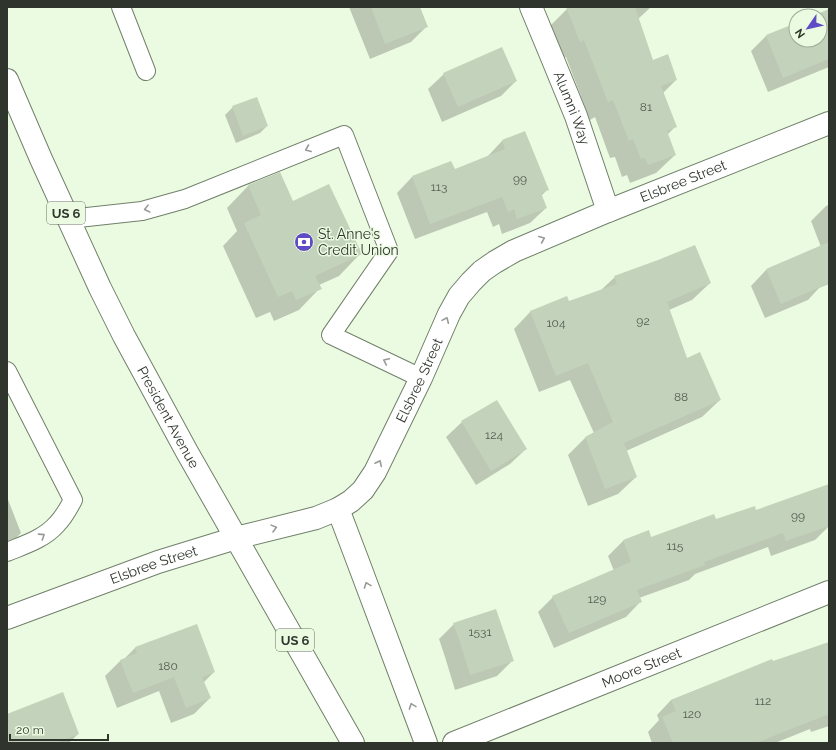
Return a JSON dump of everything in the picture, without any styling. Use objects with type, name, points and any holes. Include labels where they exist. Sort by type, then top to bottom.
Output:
[{"type":"street","name":"Alumni Way","points":[[531,7],[576,116],[608,211]]},
{"type":"street","name":"President Avenue","points":[[8,87],[100,288],[128,343],[187,452],[352,743]]},
{"type":"street","name":"Elsbree Street","points":[[7,618],[158,562],[236,538],[316,518],[338,510],[363,490],[374,472],[421,378],[449,314],[459,296],[482,271],[514,251],[608,211],[829,123]]},
{"type":"street","points":[[338,510],[426,743]]},
{"type":"street","name":"Moore Street","points":[[454,743],[829,592]]},
{"type":"lane","points":[[120,7],[146,71]]},
{"type":"lane","points":[[68,219],[142,211],[164,205],[344,135],[389,251],[331,336],[421,378]]},
{"type":"lane","points":[[7,371],[73,500],[64,516],[56,526],[30,543],[7,552]]},
{"type":"building","points":[[371,7],[420,7],[428,27],[385,44]]},
{"type":"building","points":[[566,7],[635,7],[653,60],[668,54],[677,80],[661,86],[677,127],[667,131],[676,155],[648,165],[645,158],[641,159],[633,139],[629,141],[613,100],[608,102],[584,40],[580,42]]},
{"type":"building","points":[[828,9],[829,59],[783,78],[766,35],[788,26],[788,48],[828,48]]},
{"type":"building","points":[[502,47],[517,81],[458,107],[443,73]]},
{"type":"building","points":[[257,97],[268,126],[243,136],[232,106]]},
{"type":"building","points":[[525,131],[549,190],[541,193],[547,208],[517,219],[514,209],[508,212],[502,197],[430,224],[412,176],[451,161],[455,169],[505,149],[502,140]]},
{"type":"building","points":[[280,172],[293,201],[329,184],[362,254],[315,276],[322,289],[296,300],[292,291],[278,297],[244,223],[261,215],[248,185]]},
{"type":"building","points":[[829,242],[829,283],[781,304],[766,269]]},
{"type":"building","points":[[695,245],[711,283],[667,302],[687,358],[700,352],[721,400],[624,443],[637,477],[605,489],[585,437],[613,422],[588,363],[556,376],[530,311],[567,296],[569,301],[617,284],[614,276]]},
{"type":"building","points":[[497,400],[527,449],[491,471],[461,421]]},
{"type":"building","points":[[829,484],[829,526],[786,541],[783,533],[704,562],[705,565],[637,590],[642,602],[569,633],[552,596],[631,562],[623,540],[649,530],[651,537],[714,514],[716,519],[755,506],[756,510]]},
{"type":"building","points":[[496,609],[514,661],[470,675],[453,623]]},
{"type":"building","points":[[197,624],[215,672],[202,677],[211,698],[186,708],[174,677],[133,693],[120,660],[137,653],[135,647]]},
{"type":"building","points":[[829,642],[829,714],[756,743],[673,743],[662,717],[676,711],[671,700],[772,659],[773,661]]},
{"type":"building","points":[[63,692],[79,734],[56,743],[7,743],[7,714]]},
{"type":"place","name":"St. Anne's Credit Union","points":[[304,242]]}]
